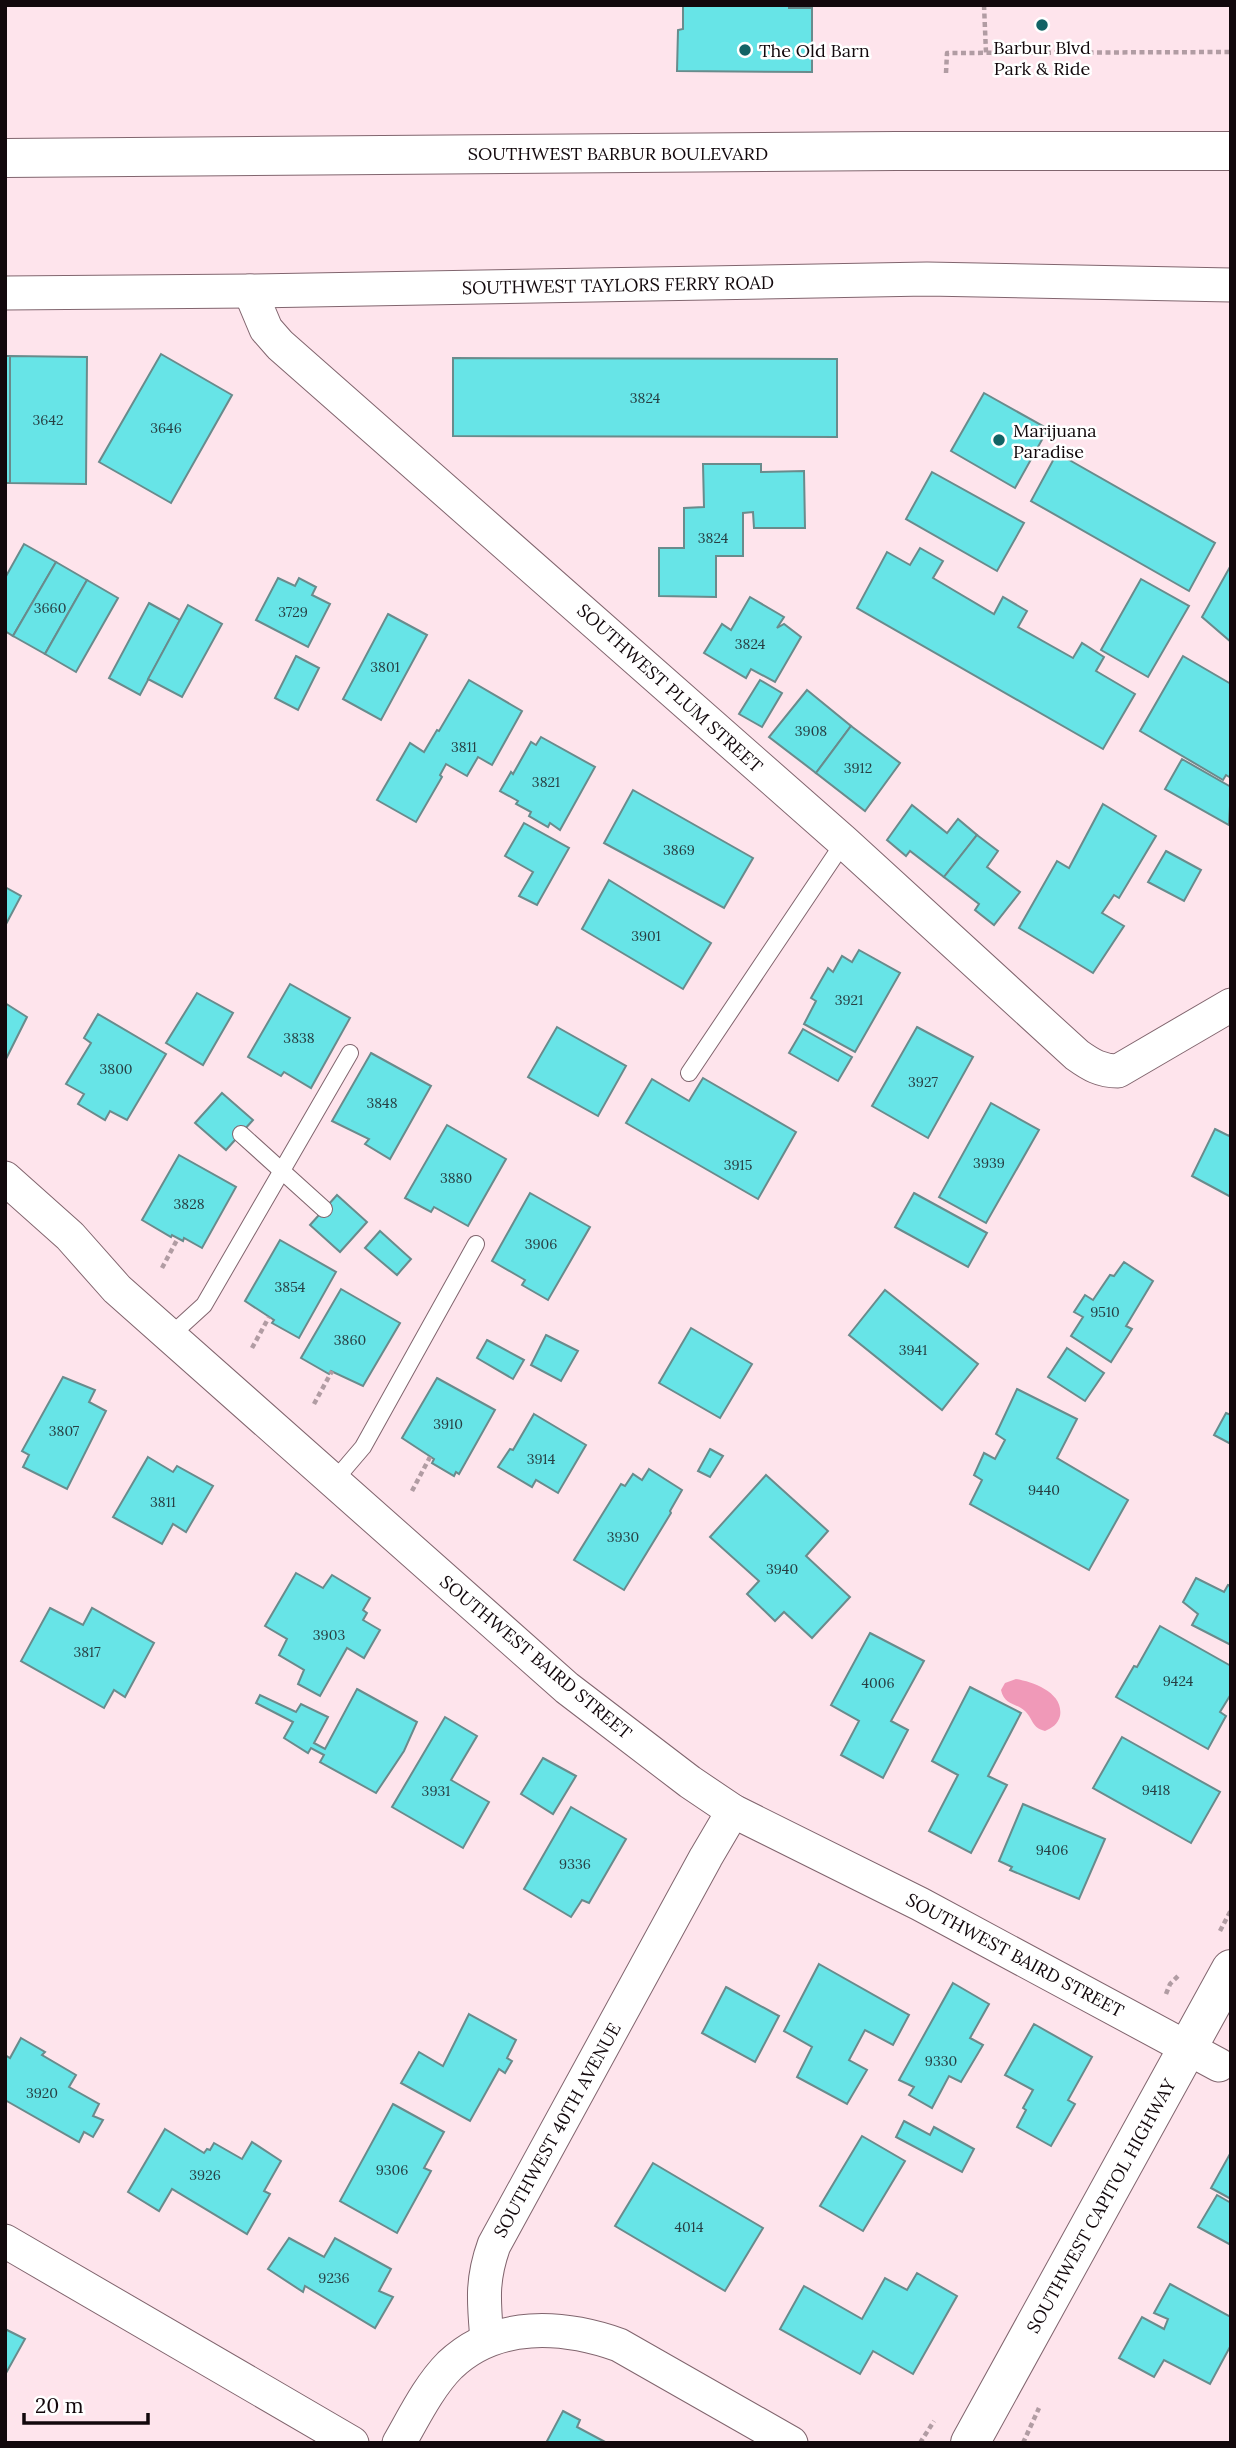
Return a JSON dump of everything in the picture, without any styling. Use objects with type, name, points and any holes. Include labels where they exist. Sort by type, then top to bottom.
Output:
[{"type":"main road","name":"SOUTHWEST BARBUR BOULEVARD","points":[[5,158],[882,151],[1231,152]]},
{"type":"main road","name":"SOUTHWEST CAPITOL HIGHWAY","points":[[971,2443],[1203,2056],[1231,1969]]},
{"type":"street","name":"SOUTHWEST TAYLORS FERRY ROAD","points":[[5,292],[250,291],[927,279],[1231,285]]},
{"type":"street","name":"SOUTHWEST PLUM STREET","points":[[250,291],[266,329],[280,345],[844,842],[1092,1066],[1106,1071],[1118,1071],[1231,1005]]},
{"type":"street","name":"SOUTHWEST BAIRD STREET","points":[[5,1178],[70,1236],[117,1289],[567,1688],[634,1740],[733,1811],[920,1904],[1203,2056]]},
{"type":"street","name":"SOUTHWEST 40TH AVENUE","points":[[487,2340],[483,2296],[485,2269],[494,2245],[733,1811]]},
{"type":"street","points":[[5,2241],[352,2443]]},
{"type":"street","points":[[399,2443],[448,2367],[464,2353],[487,2340],[545,2329],[595,2336],[619,2345],[791,2443]]},
{"type":"lane","points":[[690,1073],[844,842]]},
{"type":"lane","points":[[170,1336],[204,1305],[350,1053]]},
{"type":"lane","points":[[241,1134],[324,1209]]},
{"type":"lane","points":[[334,1481],[363,1447],[475,1244]]},
{"type":"path","points":[[984,5],[986,53]]},
{"type":"path","points":[[946,73],[947,53],[1231,52]]},
{"type":"path","points":[[162,1268],[178,1238]]},
{"type":"path","points":[[253,1348],[269,1317]]},
{"type":"path","points":[[314,1404],[332,1371]]},
{"type":"path","points":[[412,1492],[430,1457]]},
{"type":"path","points":[[920,2443],[930,2425]]},
{"type":"shaded area","points":[[1016,1679],[1039,1686],[1053,1695],[1060,1708],[1060,1716],[1052,1727],[1045,1731],[1038,1728],[1022,1708],[1005,1698],[1001,1690],[1005,1683]]},
{"type":"building","name":"The Old Barn","points":[[683,5],[789,5],[789,8],[812,8],[812,72],[677,71],[678,30],[683,29]]},
{"type":"building","points":[[161,354],[232,395],[171,503],[99,462]]},
{"type":"building","points":[[5,356],[10,356],[10,483],[5,483]]},
{"type":"building","points":[[10,356],[87,357],[86,484],[10,483]]},
{"type":"building","points":[[453,358],[837,359],[837,437],[453,436]]},
{"type":"building","name":"Marijuana Paradise","points":[[984,393],[1048,429],[1015,488],[951,451]]},
{"type":"building","points":[[1057,453],[1215,543],[1189,591],[1031,501]]},
{"type":"building","points":[[703,464],[761,464],[761,472],[804,471],[805,528],[754,528],[753,512],[743,513],[743,556],[716,556],[716,597],[659,596],[659,548],[684,548],[684,508],[704,507]]},
{"type":"building","points":[[932,472],[1024,523],[997,571],[906,519]]},
{"type":"building","points":[[24,544],[56,562],[13,636],[5,631],[5,578]]},
{"type":"building","points":[[920,548],[943,561],[933,578],[994,614],[1003,597],[1027,611],[1018,627],[1073,658],[1082,643],[1104,657],[1096,671],[1135,694],[1103,749],[857,608],[887,552],[910,565]]},
{"type":"building","points":[[56,562],[87,580],[45,654],[13,636]]},
{"type":"building","points":[[1231,565],[1231,642],[1202,617]]},
{"type":"building","points":[[278,578],[295,586],[299,578],[316,587],[312,595],[330,604],[308,647],[256,620]]},
{"type":"building","points":[[1141,579],[1189,606],[1148,677],[1101,650]]},
{"type":"building","points":[[87,580],[118,598],[76,672],[45,654]]},
{"type":"building","points":[[750,597],[784,617],[777,628],[784,624],[801,637],[775,682],[751,669],[746,678],[704,653],[722,624],[731,630]]},
{"type":"building","points":[[149,603],[180,620],[140,695],[109,678]]},
{"type":"building","points":[[188,605],[222,624],[182,697],[148,679]]},
{"type":"building","points":[[388,614],[427,635],[381,720],[343,699]]},
{"type":"building","points":[[296,656],[319,668],[298,710],[275,698]]},
{"type":"building","points":[[1183,656],[1231,684],[1231,778],[1226,775],[1223,780],[1140,731]]},
{"type":"building","points":[[469,680],[522,711],[492,765],[478,757],[467,776],[446,764],[440,775],[442,777],[416,822],[377,800],[410,743],[424,752]]},
{"type":"building","points":[[760,680],[782,693],[762,727],[739,714]]},
{"type":"building","points":[[807,690],[851,726],[816,773],[769,737]]},
{"type":"building","points":[[851,726],[900,763],[865,811],[816,773]]},
{"type":"building","points":[[541,737],[595,767],[560,830],[550,823],[548,827],[529,816],[531,812],[500,791],[531,742],[536,745]]},
{"type":"building","points":[[1182,759],[1231,787],[1229,825],[1165,789]]},
{"type":"building","points":[[633,790],[753,858],[724,908],[604,843]]},
{"type":"building","points":[[1103,804],[1156,836],[1119,898],[1114,895],[1102,913],[1124,926],[1093,973],[1019,928],[1057,861],[1069,868]]},
{"type":"building","points":[[912,805],[947,833],[958,819],[977,835],[944,877],[910,851],[906,856],[887,840]]},
{"type":"building","points":[[524,823],[569,848],[537,905],[519,896],[533,872],[505,856]]},
{"type":"building","points":[[977,835],[998,851],[987,867],[1020,892],[994,925],[975,910],[979,904],[944,877]]},
{"type":"building","points":[[1166,851],[1201,870],[1184,901],[1148,882]]},
{"type":"building","points":[[609,880],[711,943],[683,989],[582,929]]},
{"type":"building","points":[[5,887],[21,896],[5,926]]},
{"type":"building","points":[[859,950],[900,973],[855,1052],[804,1024],[816,1001],[811,998],[828,968],[833,972],[842,956],[852,962]]},
{"type":"building","points":[[290,984],[350,1018],[311,1088],[284,1072],[281,1076],[248,1057]]},
{"type":"building","points":[[197,993],[233,1013],[203,1065],[166,1043]]},
{"type":"building","points":[[5,1003],[27,1017],[5,1061]]},
{"type":"building","points":[[98,1014],[166,1054],[127,1120],[110,1111],[105,1120],[78,1104],[84,1094],[66,1084],[91,1043],[84,1038]]},
{"type":"building","points":[[557,1027],[626,1066],[598,1116],[528,1077]]},
{"type":"building","points":[[917,1027],[973,1057],[928,1138],[872,1106]]},
{"type":"building","points":[[803,1029],[852,1057],[838,1081],[789,1053]]},
{"type":"building","points":[[371,1053],[431,1086],[390,1159],[365,1144],[369,1139],[332,1121]]},
{"type":"building","points":[[703,1078],[796,1132],[758,1199],[626,1123],[652,1079],[689,1101]]},
{"type":"building","points":[[222,1093],[253,1120],[226,1150],[195,1123]]},
{"type":"building","points":[[991,1103],[1039,1130],[986,1223],[939,1197]]},
{"type":"building","points":[[447,1125],[506,1159],[468,1226],[434,1207],[431,1212],[405,1198]]},
{"type":"building","points":[[1215,1129],[1229,1136],[1231,1132],[1231,1197],[1192,1176]]},
{"type":"building","points":[[179,1155],[236,1187],[202,1248],[184,1238],[183,1241],[172,1235],[171,1237],[142,1220]]},
{"type":"building","points":[[530,1193],[590,1227],[548,1300],[522,1285],[525,1280],[492,1261]]},
{"type":"building","points":[[914,1193],[987,1233],[968,1267],[895,1227]]},
{"type":"building","points":[[337,1195],[367,1222],[340,1252],[310,1225]]},
{"type":"building","points":[[380,1231],[411,1259],[397,1275],[365,1248]]},
{"type":"building","points":[[280,1240],[336,1272],[299,1338],[272,1323],[274,1320],[245,1301]]},
{"type":"building","points":[[1124,1262],[1153,1281],[1126,1326],[1132,1329],[1111,1362],[1071,1336],[1083,1317],[1074,1312],[1085,1295],[1093,1300],[1110,1275],[1114,1276]]},
{"type":"building","points":[[341,1289],[400,1323],[363,1386],[331,1371],[329,1374],[301,1358]]},
{"type":"building","points":[[885,1290],[978,1364],[942,1410],[849,1335]]},
{"type":"building","points":[[691,1328],[752,1364],[720,1418],[659,1383]]},
{"type":"building","points":[[546,1335],[578,1351],[561,1381],[531,1365]]},
{"type":"building","points":[[487,1340],[524,1360],[513,1379],[477,1358]]},
{"type":"building","points":[[1067,1348],[1104,1373],[1085,1401],[1048,1377]]},
{"type":"building","points":[[63,1377],[95,1390],[89,1402],[106,1411],[67,1489],[23,1467],[29,1455],[22,1451]]},
{"type":"building","points":[[437,1378],[495,1410],[459,1474],[456,1472],[454,1476],[432,1463],[434,1459],[402,1438]]},
{"type":"building","points":[[1017,1389],[1077,1419],[1057,1458],[1128,1500],[1089,1570],[970,1504],[982,1480],[974,1475],[984,1453],[995,1459],[1005,1440],[996,1434]]},
{"type":"building","points":[[1226,1413],[1231,1415],[1231,1444],[1214,1435]]},
{"type":"building","points":[[534,1414],[586,1445],[558,1493],[536,1480],[532,1487],[498,1467],[510,1449],[513,1450]]},
{"type":"building","points":[[710,1449],[723,1456],[710,1477],[698,1471]]},
{"type":"building","points":[[148,1457],[173,1472],[177,1466],[213,1486],[186,1532],[173,1524],[162,1544],[113,1517]]},
{"type":"building","points":[[649,1469],[682,1490],[624,1590],[574,1560],[621,1484],[625,1486],[633,1474],[642,1480]]},
{"type":"building","points":[[766,1475],[828,1531],[806,1556],[850,1597],[812,1638],[784,1612],[775,1621],[747,1594],[759,1581],[710,1537]]},
{"type":"building","points":[[296,1573],[323,1588],[332,1575],[370,1598],[363,1610],[367,1613],[363,1620],[380,1630],[364,1658],[347,1648],[320,1696],[298,1684],[304,1670],[279,1655],[287,1639],[265,1626]]},
{"type":"building","points":[[1196,1578],[1224,1592],[1228,1585],[1231,1586],[1231,1645],[1192,1625],[1198,1614],[1183,1602]]},
{"type":"building","points":[[50,1608],[83,1625],[92,1608],[154,1643],[125,1697],[114,1690],[104,1708],[21,1661]]},
{"type":"building","points":[[1160,1626],[1231,1666],[1231,1694],[1220,1712],[1226,1716],[1208,1749],[1116,1697]]},
{"type":"building","points":[[870,1633],[924,1661],[891,1721],[908,1730],[883,1778],[841,1755],[859,1721],[831,1705]]},
{"type":"building","points":[[970,1687],[1021,1713],[988,1776],[1007,1785],[971,1853],[929,1831],[958,1775],[932,1761]]},
{"type":"building","points":[[357,1689],[417,1722],[404,1751],[376,1793],[320,1762],[324,1755],[311,1748],[308,1753],[284,1738],[293,1722],[256,1703],[260,1695],[296,1712],[301,1704],[328,1717],[314,1743],[325,1749]]},
{"type":"building","points":[[445,1717],[477,1736],[451,1780],[489,1802],[463,1848],[392,1807]]},
{"type":"building","points":[[1122,1737],[1220,1792],[1191,1843],[1093,1788]]},
{"type":"building","points":[[543,1758],[576,1776],[553,1814],[521,1794]]},
{"type":"building","points":[[1023,1804],[1105,1839],[1079,1899],[1010,1870],[1012,1867],[999,1861]]},
{"type":"building","points":[[571,1807],[626,1839],[589,1903],[582,1900],[571,1917],[524,1889]]},
{"type":"building","points":[[819,1964],[909,2015],[893,2045],[865,2030],[849,2060],[867,2070],[847,2104],[797,2077],[812,2047],[784,2031]]},
{"type":"building","points":[[953,1983],[989,2004],[970,2038],[983,2045],[961,2082],[949,2076],[932,2108],[909,2095],[914,2087],[899,2080]]},
{"type":"building","points":[[726,1987],[779,2016],[755,2062],[702,2033]]},
{"type":"building","points":[[469,2014],[516,2040],[507,2058],[512,2061],[505,2073],[499,2069],[470,2121],[401,2083],[419,2052],[443,2066]]},
{"type":"building","points":[[1034,2024],[1092,2057],[1068,2100],[1075,2104],[1051,2146],[1017,2127],[1033,2090],[1005,2075]]},
{"type":"building","points":[[21,2038],[45,2052],[42,2055],[76,2075],[69,2087],[99,2104],[93,2116],[103,2120],[93,2137],[84,2132],[79,2142],[5,2100],[5,2055],[10,2058]]},
{"type":"building","points":[[393,2104],[444,2132],[424,2168],[431,2171],[397,2233],[340,2201]]},
{"type":"building","points":[[904,2121],[930,2135],[934,2127],[974,2149],[962,2172],[896,2137]]},
{"type":"building","points":[[165,2129],[204,2153],[207,2149],[210,2150],[214,2143],[242,2159],[252,2142],[281,2161],[264,2191],[270,2194],[247,2234],[172,2189],[159,2211],[128,2192]]},
{"type":"building","points":[[862,2136],[905,2161],[863,2231],[820,2206]]},
{"type":"building","points":[[1231,2152],[1231,2199],[1211,2188]]},
{"type":"building","points":[[653,2163],[763,2228],[725,2291],[615,2226]]},
{"type":"building","points":[[1217,2195],[1231,2203],[1231,2245],[1198,2227]]},
{"type":"building","points":[[289,2238],[324,2257],[335,2238],[391,2269],[379,2291],[393,2297],[375,2328],[305,2286],[303,2292],[268,2269]]},
{"type":"building","points":[[917,2273],[957,2296],[913,2374],[873,2351],[860,2374],[780,2329],[804,2286],[862,2319],[885,2278],[907,2290]]},
{"type":"building","points":[[1170,2284],[1231,2317],[1231,2345],[1210,2384],[1164,2360],[1154,2377],[1119,2358],[1142,2317],[1164,2329],[1168,2319],[1154,2313]]},
{"type":"building","points":[[5,2329],[25,2339],[5,2375]]},
{"type":"building","points":[[563,2411],[580,2420],[577,2427],[607,2443],[546,2443]]},
{"type":"place","name":"Barbur Blvd Park & Ride","points":[[1042,25]]},
{"type":"place","name":"The Old Barn","points":[[745,50]]},
{"type":"place","name":"Marijuana Paradise","points":[[999,440]]}]
